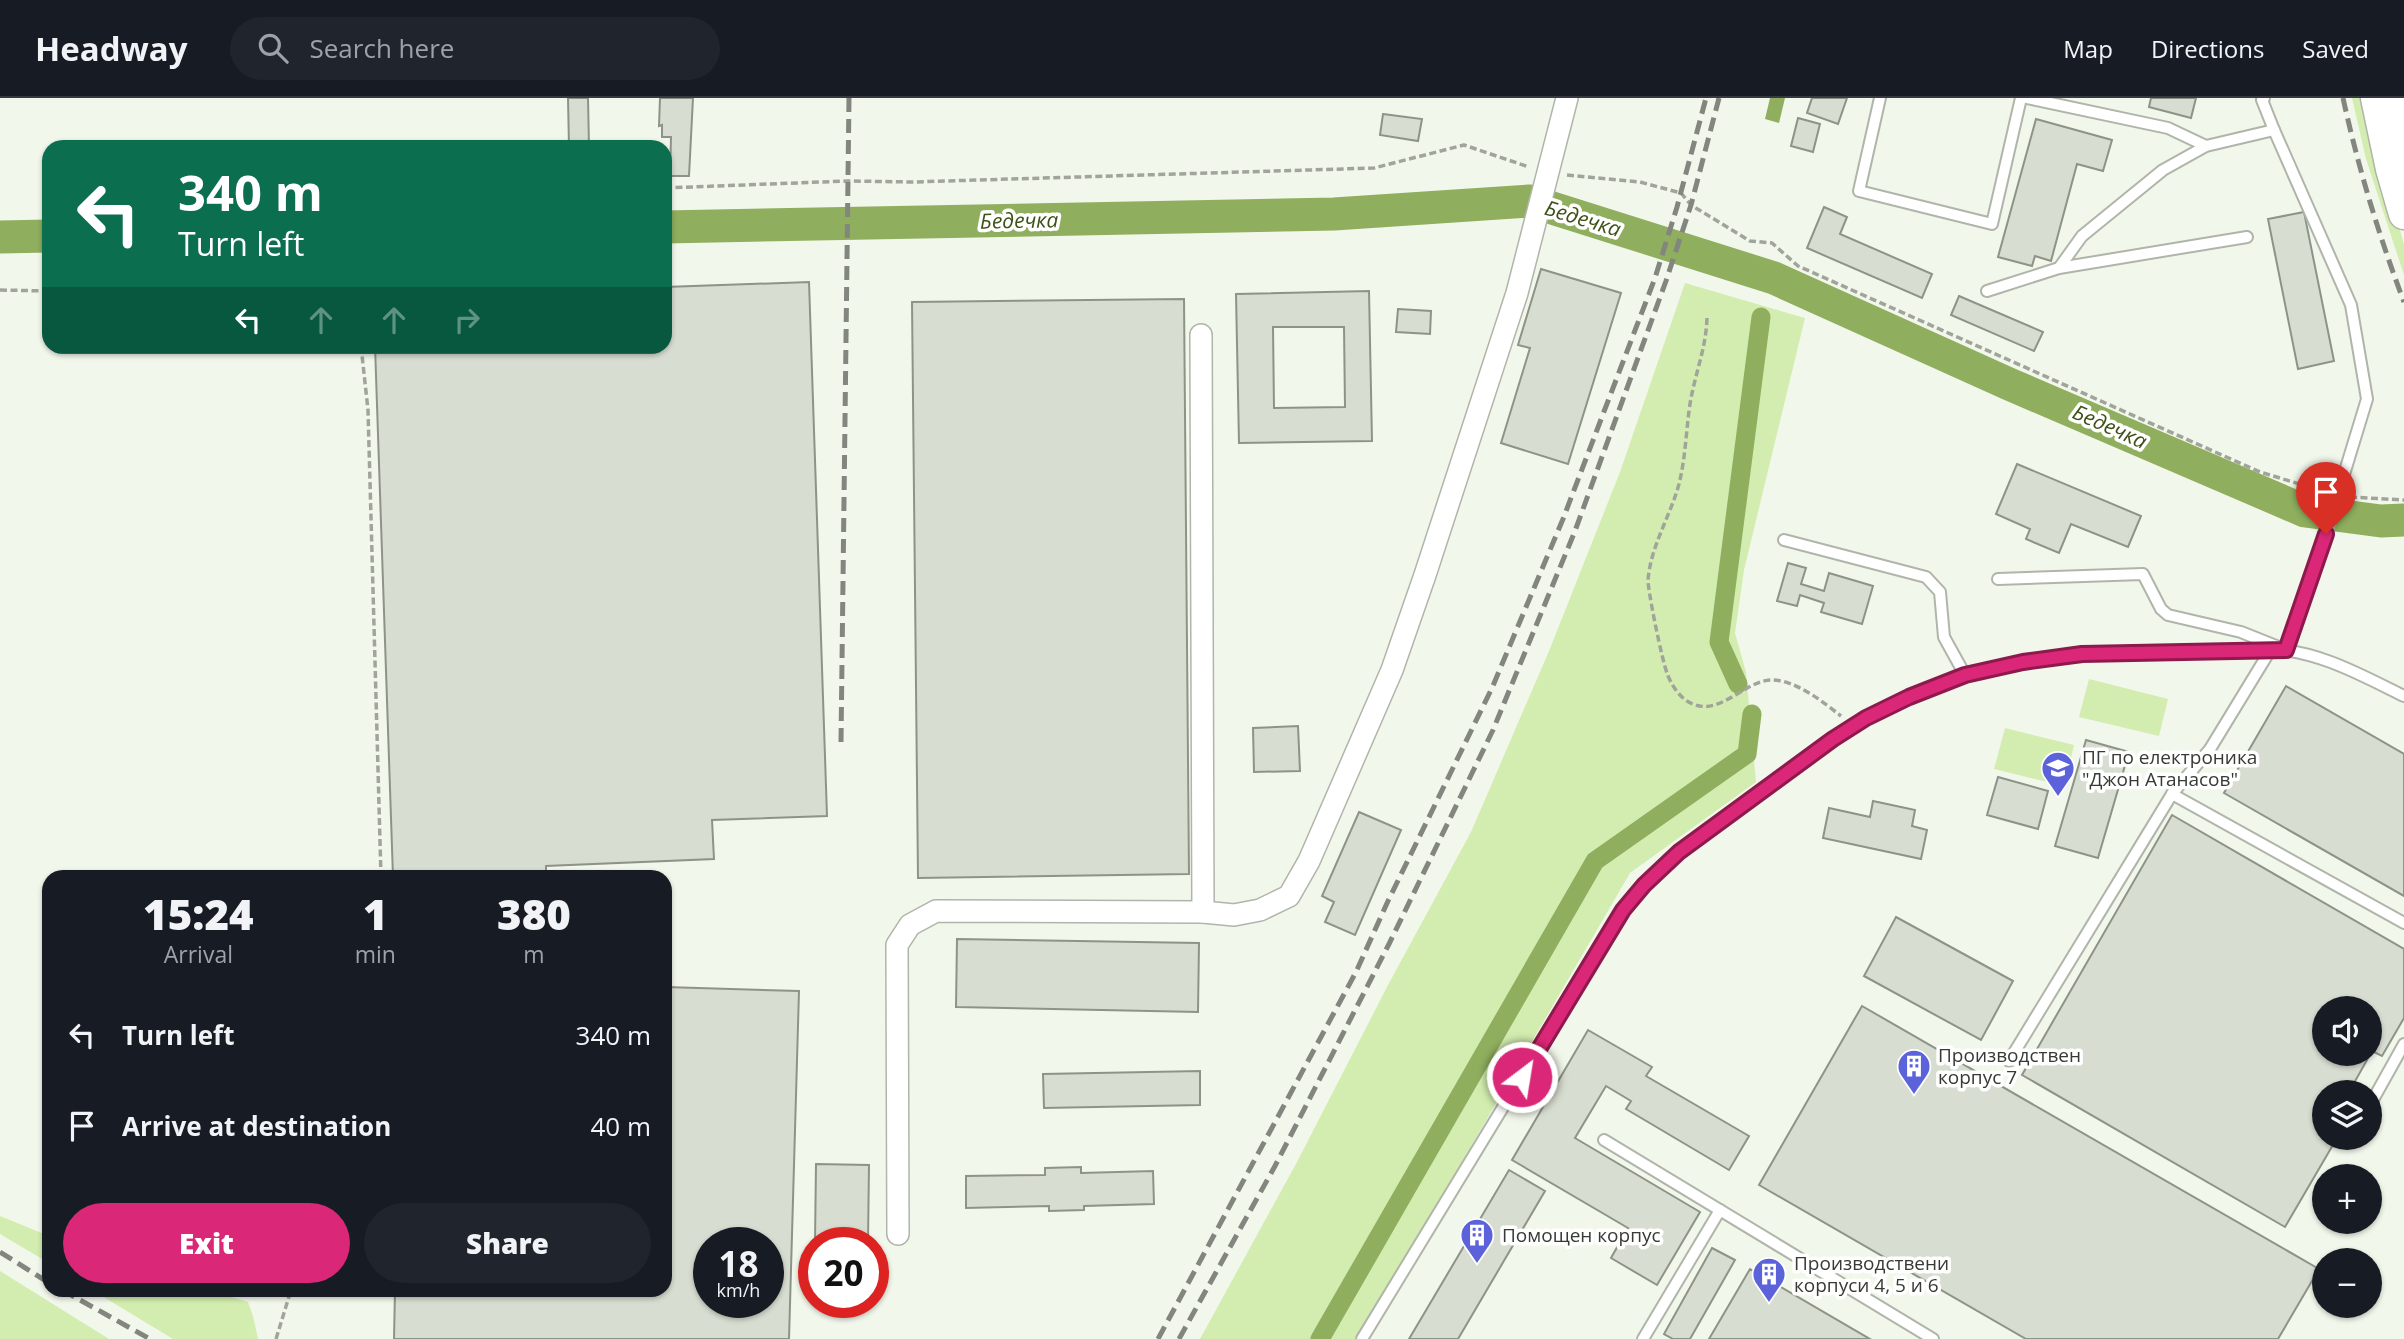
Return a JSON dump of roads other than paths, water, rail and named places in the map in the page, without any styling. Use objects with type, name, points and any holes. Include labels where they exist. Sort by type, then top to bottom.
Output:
[{"type":"main road","points":[[2376,98],[2404,214]]},
{"type":"main road","points":[[2404,98],[2404,142]]},
{"type":"street","points":[[898,1234],[897,944],[910,925],[936,911],[1203,912],[1234,915],[1260,910],[1289,895],[1309,861],[1392,670],[1482,406],[1517,293],[1567,98]]},
{"type":"street","points":[[1201,335],[1203,912]]},
{"type":"lane","points":[[1880,98],[1859,191],[1992,224],[2024,98],[2168,128],[2206,146]]},
{"type":"lane","points":[[2264,98],[2262,100],[2274,130],[2351,305],[2367,399],[2320,553],[2286,650]]},
{"type":"lane","points":[[2059,268],[2082,236],[2163,170],[2206,146],[2274,130]]},
{"type":"lane","points":[[1987,291],[2059,268],[2247,237]]},
{"type":"lane","points":[[1784,540],[1926,577],[1940,593],[1944,637],[1965,675]]},
{"type":"lane","points":[[1998,579],[2143,574],[2161,609],[2168,615],[2241,632],[2286,650]]},
{"type":"lane","points":[[2010,1061],[2172,794],[2210,749],[2271,649]]},
{"type":"lane","points":[[1362,1339],[1623,910],[1644,885],[1679,852],[1854,726],[1909,697],[1965,675],[2023,662],[2082,654],[2286,650],[2319,657],[2404,696]]},
{"type":"lane","points":[[2172,794],[2404,923]]},
{"type":"lane","points":[[2382,1083],[2404,1044]]},
{"type":"lane","points":[[1604,1140],[1933,1339]]},
{"type":"lane","points":[[1643,1339],[1720,1210]]},
{"type":"waterway","name":"Бедечка","points":[[672,227],[1334,214],[1530,201],[1774,278],[2009,384],[2305,511],[2381,521],[2404,520]]},
{"type":"waterway","name":"Бедечка","points":[[0,237],[42,236]]},
{"type":"waterway","points":[[1738,684],[1719,642],[1761,317]]},
{"type":"waterway","points":[[1320,1339],[1595,861],[1747,754],[1752,714]]},
{"type":"railway","points":[[841,742],[849,98]]},
{"type":"railway","points":[[1158,1339],[1356,972],[1492,688],[1563,519],[1655,278],[1706,98]]},
{"type":"railway","points":[[1179,1339],[1275,1166],[1389,944],[1493,730],[1575,531],[1666,281],[1691,205],[1719,98]]},
{"type":"railway","points":[[2343,98],[2370,201],[2404,302]]},
{"type":"railway","points":[[0,1252],[42,1279]]},
{"type":"railway","points":[[75,1297],[150,1339]]},
{"type":"place","name":"ПГ по електроника \"Джон Атанасов\"","points":[[2058,798]]},
{"type":"place","name":"Производствeн корпус 7","points":[[1914,1096]]},
{"type":"place","name":"Помощен корпус","points":[[1477,1265]]},
{"type":"place","name":"Производствени корпуси 4, 5 и 6","points":[[1769,1304]]}]
